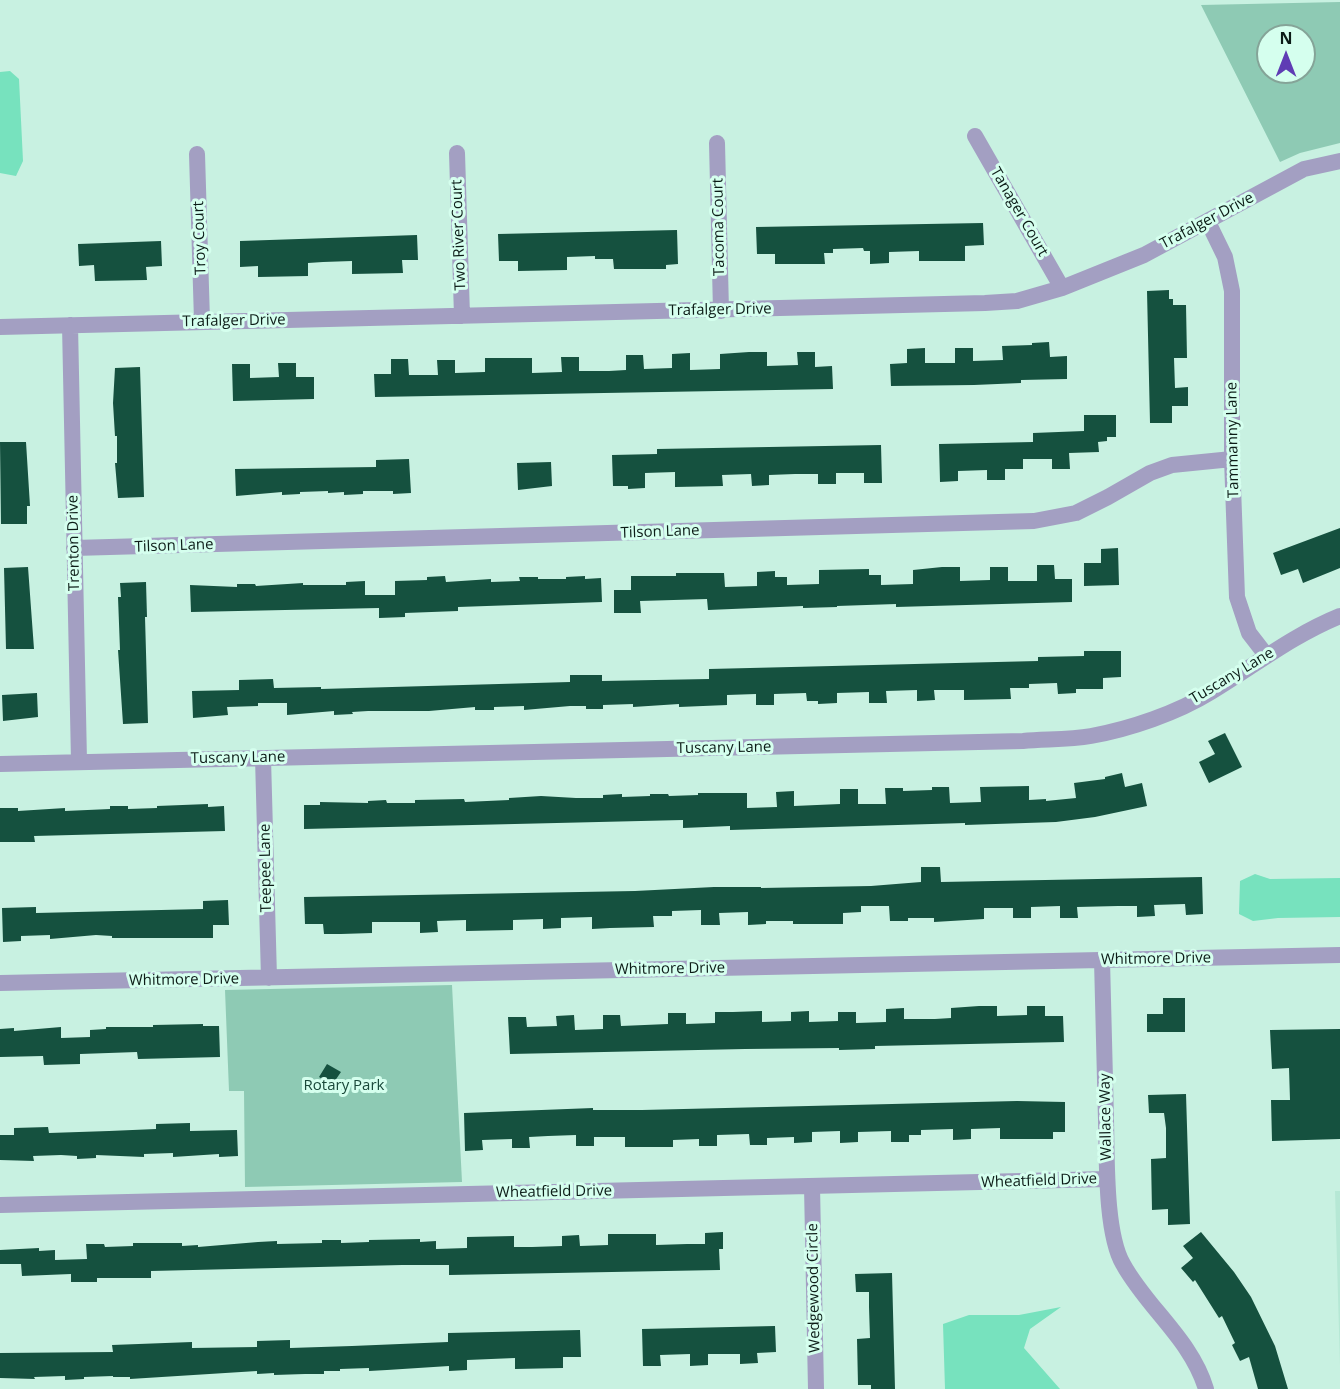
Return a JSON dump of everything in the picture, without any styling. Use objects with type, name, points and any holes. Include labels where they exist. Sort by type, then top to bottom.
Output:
[{"type":"street","name":"Tanager Court","points":[[975,136],[1062,288]]},
{"type":"street","name":"Tacoma Court","points":[[717,143],[721,311]]},
{"type":"street","name":"Two River Court","points":[[457,153],[462,316]]},
{"type":"street","name":"Troy Court","points":[[197,154],[202,321]]},
{"type":"street","name":"Trafalger Drive","points":[[0,327],[721,311],[1017,301],[1062,288],[1144,255],[1304,169],[1340,162]]},
{"type":"street","name":"Tammanny Lane","points":[[1208,222],[1225,256],[1232,291],[1232,459],[1237,597],[1249,633],[1266,655]]},
{"type":"street","name":"Trenton Drive","points":[[70,325],[79,762]]},
{"type":"street","name":"Tilson Lane","points":[[74,548],[1034,521],[1076,513],[1150,473],[1172,465],[1232,459]]},
{"type":"street","name":"Tuscany Lane","points":[[0,764],[1023,741],[1091,736],[1154,719],[1209,693],[1266,655],[1340,616]]},
{"type":"street","name":"Teepee Lane","points":[[263,758],[269,978]]},
{"type":"street","name":"Whitmore Drive","points":[[0,983],[1340,956]]},
{"type":"street","name":"Wallace Way","points":[[1102,960],[1107,1179],[1113,1234],[1122,1263],[1179,1337],[1203,1379],[1206,1389]]},
{"type":"street","name":"Wheatfield Drive","points":[[0,1205],[1107,1179]]},
{"type":"street","name":"Wedgewood Circle","points":[[812,1186],[816,1389]]},
{"type":"shaded area","points":[[10,71],[19,79],[23,161],[16,176],[0,173],[0,72]]},
{"type":"shaded area","points":[[1255,874],[1270,879],[1340,878],[1340,917],[1278,918],[1253,921],[1239,914],[1240,881]]},
{"type":"shaded area","points":[[1335,1191],[1340,1191],[1340,1366]]},
{"type":"shaded area","points":[[1061,1307],[1030,1329],[1024,1348],[1060,1389],[945,1389],[943,1324],[969,1315],[1019,1315]]},
{"type":"green space","points":[[1340,2],[1340,143],[1300,153],[1280,162],[1201,5]]},
{"type":"green space","name":"Rotary Park","points":[[452,985],[462,1182],[245,1187],[244,1091],[229,1091],[225,990]]},
{"type":"building","points":[[983,223],[984,245],[965,246],[965,261],[919,261],[919,251],[889,252],[889,263],[870,264],[870,251],[864,251],[863,248],[833,249],[833,253],[824,253],[825,264],[775,264],[775,254],[757,254],[756,227]]},
{"type":"building","points":[[677,230],[678,264],[666,265],[666,269],[614,269],[613,259],[595,259],[595,256],[567,257],[567,270],[518,271],[518,261],[499,261],[498,234]]},
{"type":"building","points":[[417,235],[418,260],[402,260],[403,273],[352,274],[352,261],[308,263],[308,276],[258,277],[258,266],[240,267],[240,241]]},
{"type":"building","points":[[161,241],[162,266],[146,267],[147,280],[95,281],[94,265],[79,266],[78,244]]},
{"type":"building","points":[[1169,290],[1169,299],[1173,299],[1173,305],[1186,305],[1187,358],[1174,358],[1175,388],[1188,387],[1188,406],[1172,406],[1172,423],[1150,423],[1147,291]]},
{"type":"building","points":[[1049,342],[1050,357],[1067,356],[1067,379],[1021,380],[1021,383],[974,385],[891,386],[890,364],[907,363],[907,349],[925,348],[925,363],[955,363],[955,348],[973,348],[973,361],[1003,360],[1002,346]]},
{"type":"building","points":[[767,352],[767,366],[798,365],[797,352],[815,352],[815,367],[832,366],[833,389],[375,397],[374,374],[391,374],[391,359],[408,359],[409,375],[438,375],[437,360],[455,360],[455,373],[485,372],[485,358],[532,358],[532,373],[562,372],[561,357],[579,357],[579,371],[609,371],[626,370],[626,355],[643,355],[644,369],[672,368],[672,354],[690,353],[690,370],[720,369],[720,354]]},
{"type":"building","points":[[278,363],[296,363],[296,377],[314,377],[314,399],[233,401],[232,364],[250,364],[250,378],[279,377]]},
{"type":"building","points":[[140,367],[144,497],[118,498],[115,463],[117,463],[117,436],[115,436],[113,403],[115,368]]},
{"type":"building","points":[[1084,415],[1116,415],[1116,437],[1107,437],[1107,441],[1098,442],[1099,452],[1069,453],[1070,469],[1052,469],[1052,459],[1023,459],[1023,469],[1005,469],[1005,480],[987,480],[987,470],[958,471],[958,481],[940,482],[939,444],[1033,442],[1033,433],[1084,431]]},
{"type":"building","points":[[0,442],[26,442],[30,506],[27,506],[27,524],[1,524]]},
{"type":"building","points":[[881,445],[882,483],[864,483],[864,473],[836,473],[836,484],[818,484],[818,474],[795,474],[769,475],[769,485],[752,486],[751,474],[722,475],[723,486],[675,487],[675,472],[645,473],[645,488],[628,489],[628,486],[613,486],[612,455],[657,454],[657,449]]},
{"type":"building","points":[[409,459],[411,493],[363,491],[363,494],[344,495],[344,492],[328,493],[328,491],[236,496],[235,469],[376,467],[376,460]]},
{"type":"building","points":[[551,462],[552,486],[518,490],[517,463]]},
{"type":"building","points":[[1340,528],[1340,568],[1303,583],[1298,569],[1281,575],[1273,553]]},
{"type":"building","points":[[1118,548],[1119,585],[1084,586],[1084,563],[1101,563],[1101,549]]},
{"type":"building","points":[[1037,565],[1054,565],[1055,579],[1072,579],[1072,602],[896,607],[896,604],[803,608],[803,606],[708,610],[707,599],[640,601],[641,613],[614,613],[614,590],[631,590],[631,576],[724,573],[725,587],[757,586],[757,572],[775,571],[775,577],[787,577],[787,585],[819,584],[819,570],[869,569],[869,575],[881,575],[881,585],[913,584],[913,570],[960,567],[960,581],[990,580],[990,567],[1008,567],[1008,581],[1037,581]]},
{"type":"building","points":[[28,567],[34,649],[6,649],[4,568]]},
{"type":"building","points":[[445,576],[446,582],[491,579],[491,582],[520,581],[519,577],[566,579],[566,577],[585,576],[585,579],[601,578],[602,602],[458,607],[458,611],[405,613],[405,617],[379,618],[379,608],[191,612],[190,585],[237,587],[237,584],[255,584],[256,586],[303,583],[303,585],[346,585],[346,582],[365,581],[365,595],[395,595],[395,581],[427,580],[427,577]]},
{"type":"building","points":[[146,582],[148,723],[123,724],[118,650],[120,650],[118,597],[121,597],[120,583]]},
{"type":"building","points":[[1084,651],[1121,651],[1121,677],[1103,678],[1103,689],[1076,689],[1076,693],[1058,694],[1057,683],[1029,684],[1029,688],[1010,688],[1011,699],[964,700],[964,690],[934,690],[935,700],[917,701],[917,690],[886,691],[887,703],[869,703],[869,692],[837,693],[837,703],[818,704],[818,701],[807,701],[806,693],[774,694],[774,705],[756,705],[756,694],[727,695],[727,705],[679,707],[679,704],[633,707],[633,704],[603,705],[603,709],[570,706],[524,710],[524,706],[494,707],[494,710],[475,710],[475,707],[429,711],[368,711],[334,715],[334,711],[287,715],[287,703],[258,703],[258,706],[227,707],[228,715],[193,718],[192,691],[239,690],[239,680],[273,679],[274,688],[321,687],[321,689],[570,682],[570,675],[602,675],[602,681],[709,679],[709,669],[1038,661],[1038,657],[1084,656]]},
{"type":"building","points":[[37,693],[38,717],[3,721],[2,695]]},
{"type":"building","points":[[1225,733],[1242,767],[1209,783],[1199,762],[1215,754],[1208,741]]},
{"type":"building","points":[[1122,773],[1125,787],[1142,783],[1147,806],[1095,817],[1056,822],[730,830],[730,826],[683,828],[683,820],[304,829],[304,805],[320,805],[320,802],[368,803],[368,801],[386,800],[387,803],[415,803],[415,800],[464,799],[465,802],[541,796],[603,798],[603,795],[622,794],[622,797],[650,796],[650,794],[668,794],[669,796],[698,795],[698,793],[747,793],[747,808],[777,807],[776,792],[794,791],[794,806],[840,804],[840,789],[858,789],[858,804],[886,804],[885,788],[903,788],[903,791],[949,787],[950,803],[981,802],[980,787],[1029,786],[1029,800],[1046,799],[1046,801],[1076,798],[1074,783],[1105,779],[1105,777]]},
{"type":"building","points":[[208,804],[208,807],[224,806],[225,831],[34,836],[35,842],[0,842],[0,808],[18,808],[18,811],[65,808],[65,811],[110,809],[110,806],[128,806],[128,809]]},
{"type":"building","points":[[921,867],[940,867],[941,882],[1202,877],[1203,914],[1186,915],[1185,904],[1154,905],[1155,916],[1137,917],[1137,906],[1077,907],[1078,918],[1060,918],[1060,906],[1031,907],[1031,918],[1013,918],[1013,908],[984,908],[984,919],[934,922],[934,918],[908,918],[908,921],[890,921],[889,906],[861,906],[861,912],[843,913],[843,924],[793,924],[793,921],[766,921],[766,924],[748,925],[748,912],[719,913],[720,925],[701,925],[701,910],[672,911],[672,916],[653,916],[654,927],[592,929],[592,917],[561,918],[561,928],[543,929],[543,919],[513,920],[513,930],[466,931],[466,920],[437,921],[438,932],[420,933],[420,922],[372,922],[372,933],[324,934],[323,924],[305,924],[304,897],[635,891],[714,887],[871,886],[921,882]]},
{"type":"building","points":[[228,900],[229,925],[213,925],[213,938],[112,938],[112,936],[96,935],[50,939],[50,935],[21,936],[21,941],[3,942],[2,908],[36,907],[36,913],[203,909],[203,901]]},
{"type":"building","points":[[1163,998],[1185,998],[1185,1032],[1147,1032],[1147,1014],[1163,1014]]},
{"type":"building","points":[[997,1006],[997,1016],[1027,1015],[1027,1006],[1045,1006],[1045,1016],[1063,1016],[1064,1042],[875,1046],[875,1049],[839,1050],[839,1048],[745,1049],[510,1054],[508,1017],[526,1017],[527,1027],[557,1026],[556,1016],[574,1015],[575,1030],[603,1029],[603,1015],[620,1015],[621,1026],[668,1024],[668,1013],[686,1013],[686,1024],[715,1023],[715,1012],[762,1011],[762,1022],[791,1021],[791,1012],[809,1011],[809,1022],[838,1021],[838,1012],[856,1012],[856,1023],[886,1022],[886,1009],[904,1008],[904,1019],[935,1019],[951,1018],[951,1008]]},
{"type":"building","points":[[203,1024],[203,1026],[219,1026],[220,1057],[138,1059],[137,1052],[80,1054],[80,1064],[44,1065],[43,1056],[0,1057],[0,1029],[14,1028],[14,1031],[61,1027],[61,1038],[90,1037],[90,1030],[106,1029],[106,1027]]},
{"type":"building","points":[[1340,1029],[1340,1139],[1272,1141],[1271,1100],[1290,1100],[1289,1068],[1272,1069],[1270,1030]]},
{"type":"building","points":[[327,1064],[341,1072],[332,1085],[319,1077]]},
{"type":"building","points":[[1186,1094],[1190,1224],[1168,1225],[1168,1209],[1152,1210],[1151,1159],[1166,1158],[1166,1128],[1164,1113],[1149,1113],[1148,1095]]},
{"type":"building","points":[[1017,1101],[1065,1102],[1065,1132],[1053,1132],[1053,1139],[1000,1139],[1000,1128],[971,1129],[971,1139],[953,1140],[953,1129],[921,1130],[921,1135],[909,1135],[909,1142],[891,1142],[891,1131],[858,1132],[858,1142],[840,1143],[840,1131],[812,1132],[812,1142],[794,1143],[794,1137],[767,1138],[767,1145],[750,1145],[749,1134],[717,1135],[717,1146],[699,1146],[699,1139],[673,1140],[673,1147],[625,1147],[625,1137],[594,1137],[594,1146],[576,1146],[576,1135],[529,1137],[530,1148],[512,1148],[512,1139],[482,1140],[483,1150],[465,1151],[464,1113],[593,1108],[593,1110],[642,1110]]},
{"type":"building","points":[[190,1123],[190,1131],[237,1130],[238,1156],[219,1157],[219,1154],[173,1157],[173,1153],[144,1154],[144,1157],[96,1155],[96,1158],[77,1159],[77,1156],[61,1155],[33,1156],[34,1161],[0,1160],[0,1135],[14,1135],[14,1128],[48,1127],[49,1133],[156,1129],[156,1124]]},
{"type":"building","points":[[723,1232],[723,1249],[719,1249],[720,1270],[449,1275],[449,1265],[402,1265],[151,1271],[151,1278],[97,1278],[97,1282],[71,1282],[71,1274],[22,1276],[21,1264],[0,1264],[0,1250],[39,1248],[39,1251],[55,1250],[55,1260],[87,1259],[86,1244],[104,1244],[105,1247],[133,1246],[133,1243],[182,1243],[182,1246],[198,1245],[198,1247],[277,1241],[277,1244],[322,1243],[322,1240],[341,1240],[341,1243],[420,1239],[420,1242],[436,1241],[436,1249],[467,1248],[467,1237],[514,1236],[514,1247],[532,1247],[562,1246],[562,1236],[579,1235],[580,1246],[608,1245],[608,1234],[656,1234],[656,1245],[705,1244],[705,1233]]},
{"type":"building","points":[[1201,1232],[1251,1297],[1275,1346],[1288,1389],[1258,1389],[1249,1357],[1240,1361],[1232,1345],[1235,1343],[1222,1316],[1219,1318],[1195,1280],[1193,1282],[1181,1268],[1193,1258],[1183,1246]]},
{"type":"building","points":[[892,1273],[895,1389],[871,1389],[871,1385],[858,1385],[857,1339],[870,1338],[869,1292],[856,1292],[855,1274]]},
{"type":"building","points":[[775,1326],[776,1352],[757,1353],[758,1363],[740,1364],[740,1354],[708,1354],[708,1365],[690,1366],[690,1354],[660,1355],[661,1366],[643,1366],[642,1329]]},
{"type":"building","points":[[580,1330],[581,1357],[563,1357],[563,1368],[515,1369],[515,1358],[467,1360],[467,1370],[449,1371],[449,1366],[369,1371],[369,1368],[340,1369],[340,1371],[324,1371],[324,1374],[274,1375],[274,1373],[257,1374],[257,1371],[130,1379],[130,1377],[113,1376],[65,1380],[65,1376],[34,1377],[35,1379],[0,1378],[0,1353],[113,1352],[112,1345],[192,1342],[192,1348],[257,1347],[257,1341],[290,1340],[290,1348],[352,1346],[448,1342],[448,1333]]}]
